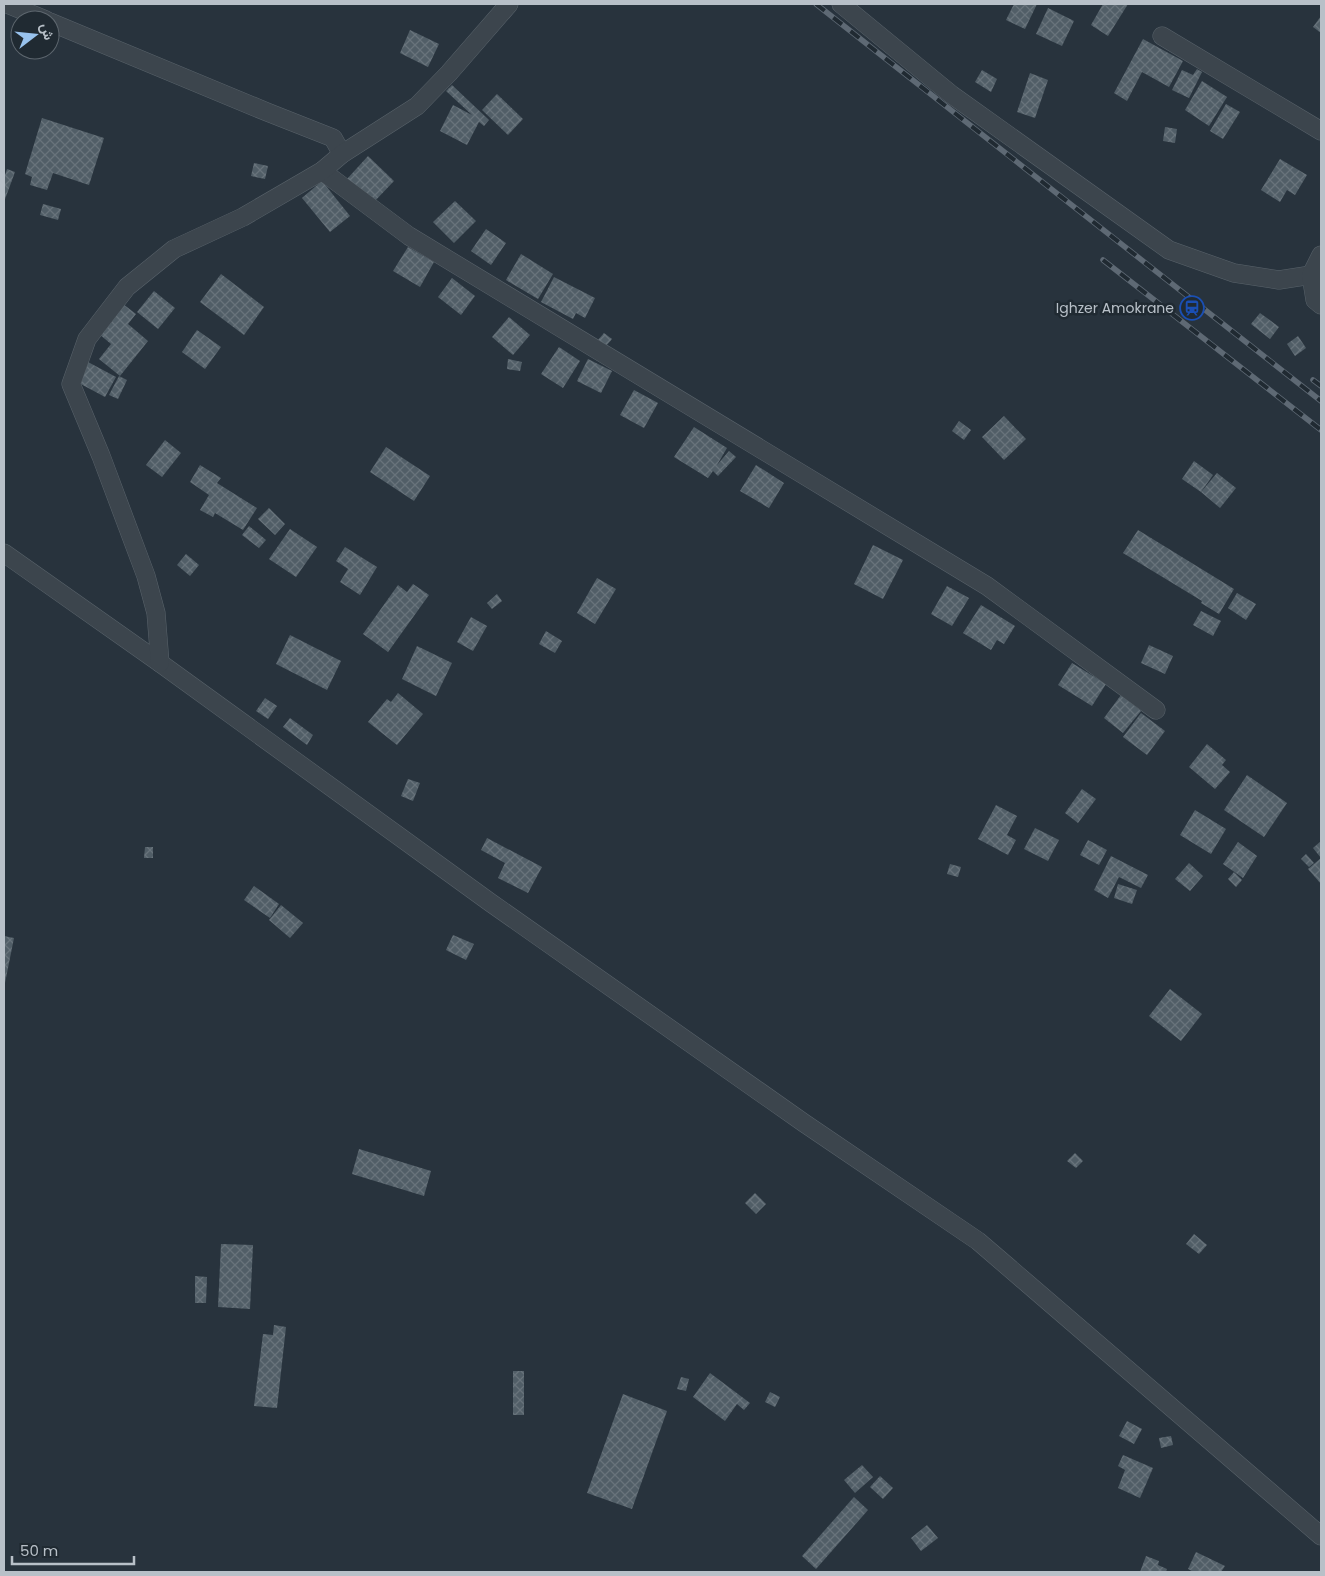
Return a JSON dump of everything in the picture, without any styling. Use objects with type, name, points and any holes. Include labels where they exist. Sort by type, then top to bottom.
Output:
[{"type":"street","points":[[6,4],[21,10]]},
{"type":"street","points":[[160,663],[156,613],[146,576],[101,456],[71,384],[87,339],[127,287],[174,249],[243,217],[322,171],[342,154],[417,106],[510,4]]},
{"type":"street","points":[[841,4],[952,96],[1169,250],[1234,273],[1279,280],[1311,275]]},
{"type":"street","points":[[60,26],[333,138],[342,154]]},
{"type":"street","points":[[1162,36],[1321,131]]},
{"type":"street","points":[[322,171],[409,236],[987,586],[1156,710]]},
{"type":"street","points":[[1321,255],[1311,275],[1315,300],[1321,305]]},
{"type":"street","points":[[4,553],[160,663],[491,903],[804,1123],[978,1241],[1321,1536]]},
{"type":"building","points":[[1014,4],[1037,4],[1025,29],[1006,20]]},
{"type":"building","points":[[1103,4],[1128,4],[1108,36],[1091,25]]},
{"type":"building","points":[[1048,8],[1074,21],[1062,46],[1036,34]]},
{"type":"building","points":[[1321,16],[1321,33],[1313,27]]},
{"type":"building","points":[[410,30],[439,44],[428,67],[400,53]]},
{"type":"building","points":[[1143,39],[1183,61],[1169,87],[1142,72],[1127,101],[1114,93]]},
{"type":"building","points":[[1197,69],[1202,72],[1189,98],[1172,90],[1182,70],[1193,75]]},
{"type":"building","points":[[982,70],[997,79],[991,92],[975,82]]},
{"type":"building","points":[[1030,73],[1048,80],[1035,118],[1017,112]]},
{"type":"building","points":[[1202,81],[1227,97],[1209,126],[1185,110]]},
{"type":"building","points":[[452,85],[489,120],[484,126],[479,122],[467,145],[440,131],[453,105],[472,115],[446,91]]},
{"type":"building","points":[[497,94],[523,119],[508,135],[482,110]]},
{"type":"building","points":[[1226,104],[1240,112],[1223,139],[1210,131]]},
{"type":"building","points":[[42,118],[104,138],[89,185],[53,173],[47,190],[30,185],[32,177],[25,174]]},
{"type":"building","points":[[1165,127],[1177,129],[1175,143],[1163,141]]},
{"type":"building","points":[[368,156],[394,181],[373,203],[347,179]]},
{"type":"building","points":[[1280,159],[1307,175],[1295,195],[1287,190],[1280,202],[1261,190]]},
{"type":"building","points":[[254,163],[268,166],[265,179],[251,176]]},
{"type":"building","points":[[7,169],[15,172],[4,202],[4,178]]},
{"type":"building","points":[[322,181],[350,216],[330,232],[302,198]]},
{"type":"building","points":[[455,201],[476,221],[454,243],[433,222]]},
{"type":"building","points":[[43,204],[61,209],[58,220],[40,215]]},
{"type":"building","points":[[486,229],[506,243],[491,265],[471,251]]},
{"type":"building","points":[[408,247],[434,262],[420,287],[393,271]]},
{"type":"building","points":[[521,254],[553,274],[538,299],[506,280]]},
{"type":"building","points":[[221,274],[264,307],[244,335],[200,302]]},
{"type":"building","points":[[554,277],[595,298],[585,318],[576,313],[573,319],[541,302]]},
{"type":"building","points":[[452,278],[475,296],[461,315],[438,297]]},
{"type":"building","points":[[154,291],[175,308],[158,329],[137,312]]},
{"type":"building","points":[[123,304],[136,314],[128,324],[148,341],[120,376],[99,359],[111,344],[99,334]]},
{"type":"building","points":[[1260,313],[1279,327],[1270,339],[1251,324]]},
{"type":"building","points":[[509,317],[530,335],[513,355],[492,337]]},
{"type":"building","points":[[197,330],[221,347],[205,369],[182,352]]},
{"type":"building","points":[[604,333],[612,339],[606,346],[598,340]]},
{"type":"building","points":[[1298,336],[1306,348],[1295,356],[1287,344]]},
{"type":"building","points":[[559,347],[580,361],[563,388],[541,374]]},
{"type":"building","points":[[508,359],[522,362],[520,371],[507,369]]},
{"type":"building","points":[[588,359],[612,371],[601,393],[577,381]]},
{"type":"building","points":[[88,362],[116,377],[105,397],[77,382]]},
{"type":"building","points":[[119,376],[127,380],[118,399],[109,395]]},
{"type":"building","points":[[634,390],[658,403],[644,428],[620,415]]},
{"type":"building","points":[[1004,416],[1026,439],[1004,460],[982,437]]},
{"type":"building","points":[[959,421],[971,430],[964,440],[952,431]]},
{"type":"building","points":[[694,427],[727,448],[717,465],[729,451],[736,457],[718,476],[713,471],[708,478],[674,457]]},
{"type":"building","points":[[165,440],[181,453],[162,477],[146,465]]},
{"type":"building","points":[[386,447],[430,476],[414,501],[370,472]]},
{"type":"building","points":[[1194,461],[1213,475],[1201,492],[1182,479]]},
{"type":"building","points":[[200,465],[221,478],[217,483],[257,508],[243,530],[215,513],[213,517],[200,510],[209,495],[190,482]]},
{"type":"building","points":[[756,465],[784,483],[769,508],[740,491]]},
{"type":"building","points":[[1217,473],[1236,488],[1220,508],[1201,492]]},
{"type":"building","points":[[269,508],[285,524],[275,535],[258,519]]},
{"type":"building","points":[[249,526],[266,540],[259,548],[242,535]]},
{"type":"building","points":[[290,529],[317,547],[296,577],[269,559]]},
{"type":"building","points":[[1138,530],[1234,589],[1219,614],[1201,603],[1202,601],[1123,553]]},
{"type":"building","points":[[873,545],[903,560],[883,599],[854,584]]},
{"type":"building","points":[[345,547],[377,567],[360,595],[340,582],[348,569],[336,561]]},
{"type":"building","points":[[186,554],[199,565],[190,576],[177,565]]},
{"type":"building","points":[[597,578],[616,589],[595,624],[577,613]]},
{"type":"building","points":[[413,584],[429,595],[388,652],[363,634],[398,585],[407,592]]},
{"type":"building","points":[[947,586],[969,598],[952,626],[931,614]]},
{"type":"building","points":[[1237,593],[1256,604],[1246,620],[1228,608]]},
{"type":"building","points":[[497,594],[502,601],[492,609],[487,603]]},
{"type":"building","points":[[981,605],[1015,626],[1004,644],[997,640],[991,650],[963,633]]},
{"type":"building","points":[[1201,611],[1221,621],[1213,636],[1193,625]]},
{"type":"building","points":[[471,617],[487,626],[473,651],[457,642]]},
{"type":"building","points":[[546,631],[562,641],[555,653],[539,644]]},
{"type":"building","points":[[290,635],[341,661],[327,690],[276,664]]},
{"type":"building","points":[[1149,645],[1173,656],[1165,674],[1141,663]]},
{"type":"building","points":[[417,646],[452,663],[436,696],[402,679]]},
{"type":"building","points":[[1072,663],[1106,684],[1092,706],[1058,685]]},
{"type":"building","points":[[398,693],[423,714],[397,745],[368,722],[387,699],[391,702]]},
{"type":"building","points":[[1121,695],[1141,711],[1123,733],[1104,718]]},
{"type":"building","points":[[265,698],[277,706],[268,719],[256,711]]},
{"type":"building","points":[[1141,713],[1165,731],[1147,755],[1123,737]]},
{"type":"building","points":[[290,718],[313,735],[307,745],[283,727]]},
{"type":"building","points":[[1207,744],[1226,760],[1222,765],[1230,772],[1215,789],[1189,767]]},
{"type":"building","points":[[1247,775],[1287,803],[1264,837],[1224,810]]},
{"type":"building","points":[[408,779],[420,783],[413,801],[401,796]]},
{"type":"building","points":[[1082,789],[1096,799],[1078,823],[1065,813]]},
{"type":"building","points":[[996,805],[1017,816],[1007,835],[1016,840],[1008,855],[978,839]]},
{"type":"building","points":[[1195,810],[1226,829],[1211,854],[1180,835]]},
{"type":"building","points":[[1035,828],[1059,840],[1048,861],[1024,849]]},
{"type":"building","points":[[487,838],[542,867],[528,893],[498,878],[505,863],[481,850]]},
{"type":"building","points":[[1088,840],[1107,850],[1099,865],[1080,855]]},
{"type":"building","points":[[1321,841],[1321,858],[1313,848]]},
{"type":"building","points":[[1238,842],[1257,856],[1243,878],[1223,864]]},
{"type":"building","points":[[145,847],[153,847],[153,858],[144,858]]},
{"type":"building","points":[[1306,854],[1314,863],[1309,867],[1301,859]]},
{"type":"building","points":[[1111,856],[1148,875],[1141,888],[1119,877],[1108,898],[1094,890]]},
{"type":"building","points":[[1321,858],[1321,884],[1308,869]]},
{"type":"building","points":[[1189,863],[1203,876],[1190,891],[1175,879]]},
{"type":"building","points":[[950,864],[961,867],[958,877],[947,874]]},
{"type":"building","points":[[1234,872],[1242,880],[1236,887],[1228,879]]},
{"type":"building","points":[[1118,884],[1137,890],[1132,904],[1114,898]]},
{"type":"building","points":[[254,886],[279,904],[270,918],[244,900]]},
{"type":"building","points":[[281,905],[303,923],[290,938],[269,920]]},
{"type":"building","points":[[453,935],[474,944],[466,960],[446,950]]},
{"type":"building","points":[[4,936],[14,938],[5,983],[4,983]]},
{"type":"building","points":[[1170,989],[1202,1014],[1181,1041],[1149,1016]]},
{"type":"building","points":[[359,1149],[431,1171],[424,1196],[352,1174]]},
{"type":"building","points":[[1075,1153],[1083,1161],[1076,1168],[1067,1161]]},
{"type":"building","points":[[755,1193],[766,1204],[756,1214],[745,1203]]},
{"type":"building","points":[[1194,1234],[1207,1245],[1199,1254],[1186,1244]]},
{"type":"building","points":[[221,1244],[253,1245],[250,1309],[218,1307]]},
{"type":"building","points":[[195,1276],[207,1277],[206,1303],[195,1303]]},
{"type":"building","points":[[274,1325],[286,1327],[277,1408],[254,1406],[263,1334],[273,1335]]},
{"type":"building","points":[[513,1371],[524,1371],[524,1415],[513,1415]]},
{"type":"building","points":[[710,1373],[750,1403],[744,1410],[737,1404],[725,1421],[693,1397]]},
{"type":"building","points":[[681,1377],[689,1379],[686,1391],[677,1389]]},
{"type":"building","points":[[770,1392],[780,1397],[775,1407],[765,1402]]},
{"type":"building","points":[[623,1394],[667,1411],[632,1509],[587,1493]]},
{"type":"building","points":[[1127,1421],[1142,1429],[1134,1444],[1119,1436]]},
{"type":"building","points":[[1171,1436],[1173,1445],[1161,1448],[1159,1438]]},
{"type":"building","points":[[1123,1455],[1153,1468],[1140,1498],[1118,1488],[1125,1470],[1118,1466]]},
{"type":"building","points":[[862,1465],[873,1477],[855,1493],[844,1480]]},
{"type":"building","points":[[880,1476],[893,1488],[883,1499],[870,1487]]},
{"type":"building","points":[[854,1497],[868,1510],[816,1569],[802,1556]]},
{"type":"building","points":[[927,1525],[938,1538],[921,1551],[911,1538]]},
{"type":"building","points":[[1196,1552],[1225,1566],[1221,1572],[1194,1572],[1188,1569]]},
{"type":"building","points":[[1146,1556],[1159,1561],[1158,1565],[1167,1569],[1166,1572],[1140,1572]]},
{"type":"railway","points":[[816,4],[1321,401]]},
{"type":"railway","points":[[1103,260],[1321,430]]},
{"type":"railway","points":[[1313,380],[1321,386]]},
{"type":"place","name":"Ighzer Amokrane","points":[[1192,308]]}]
